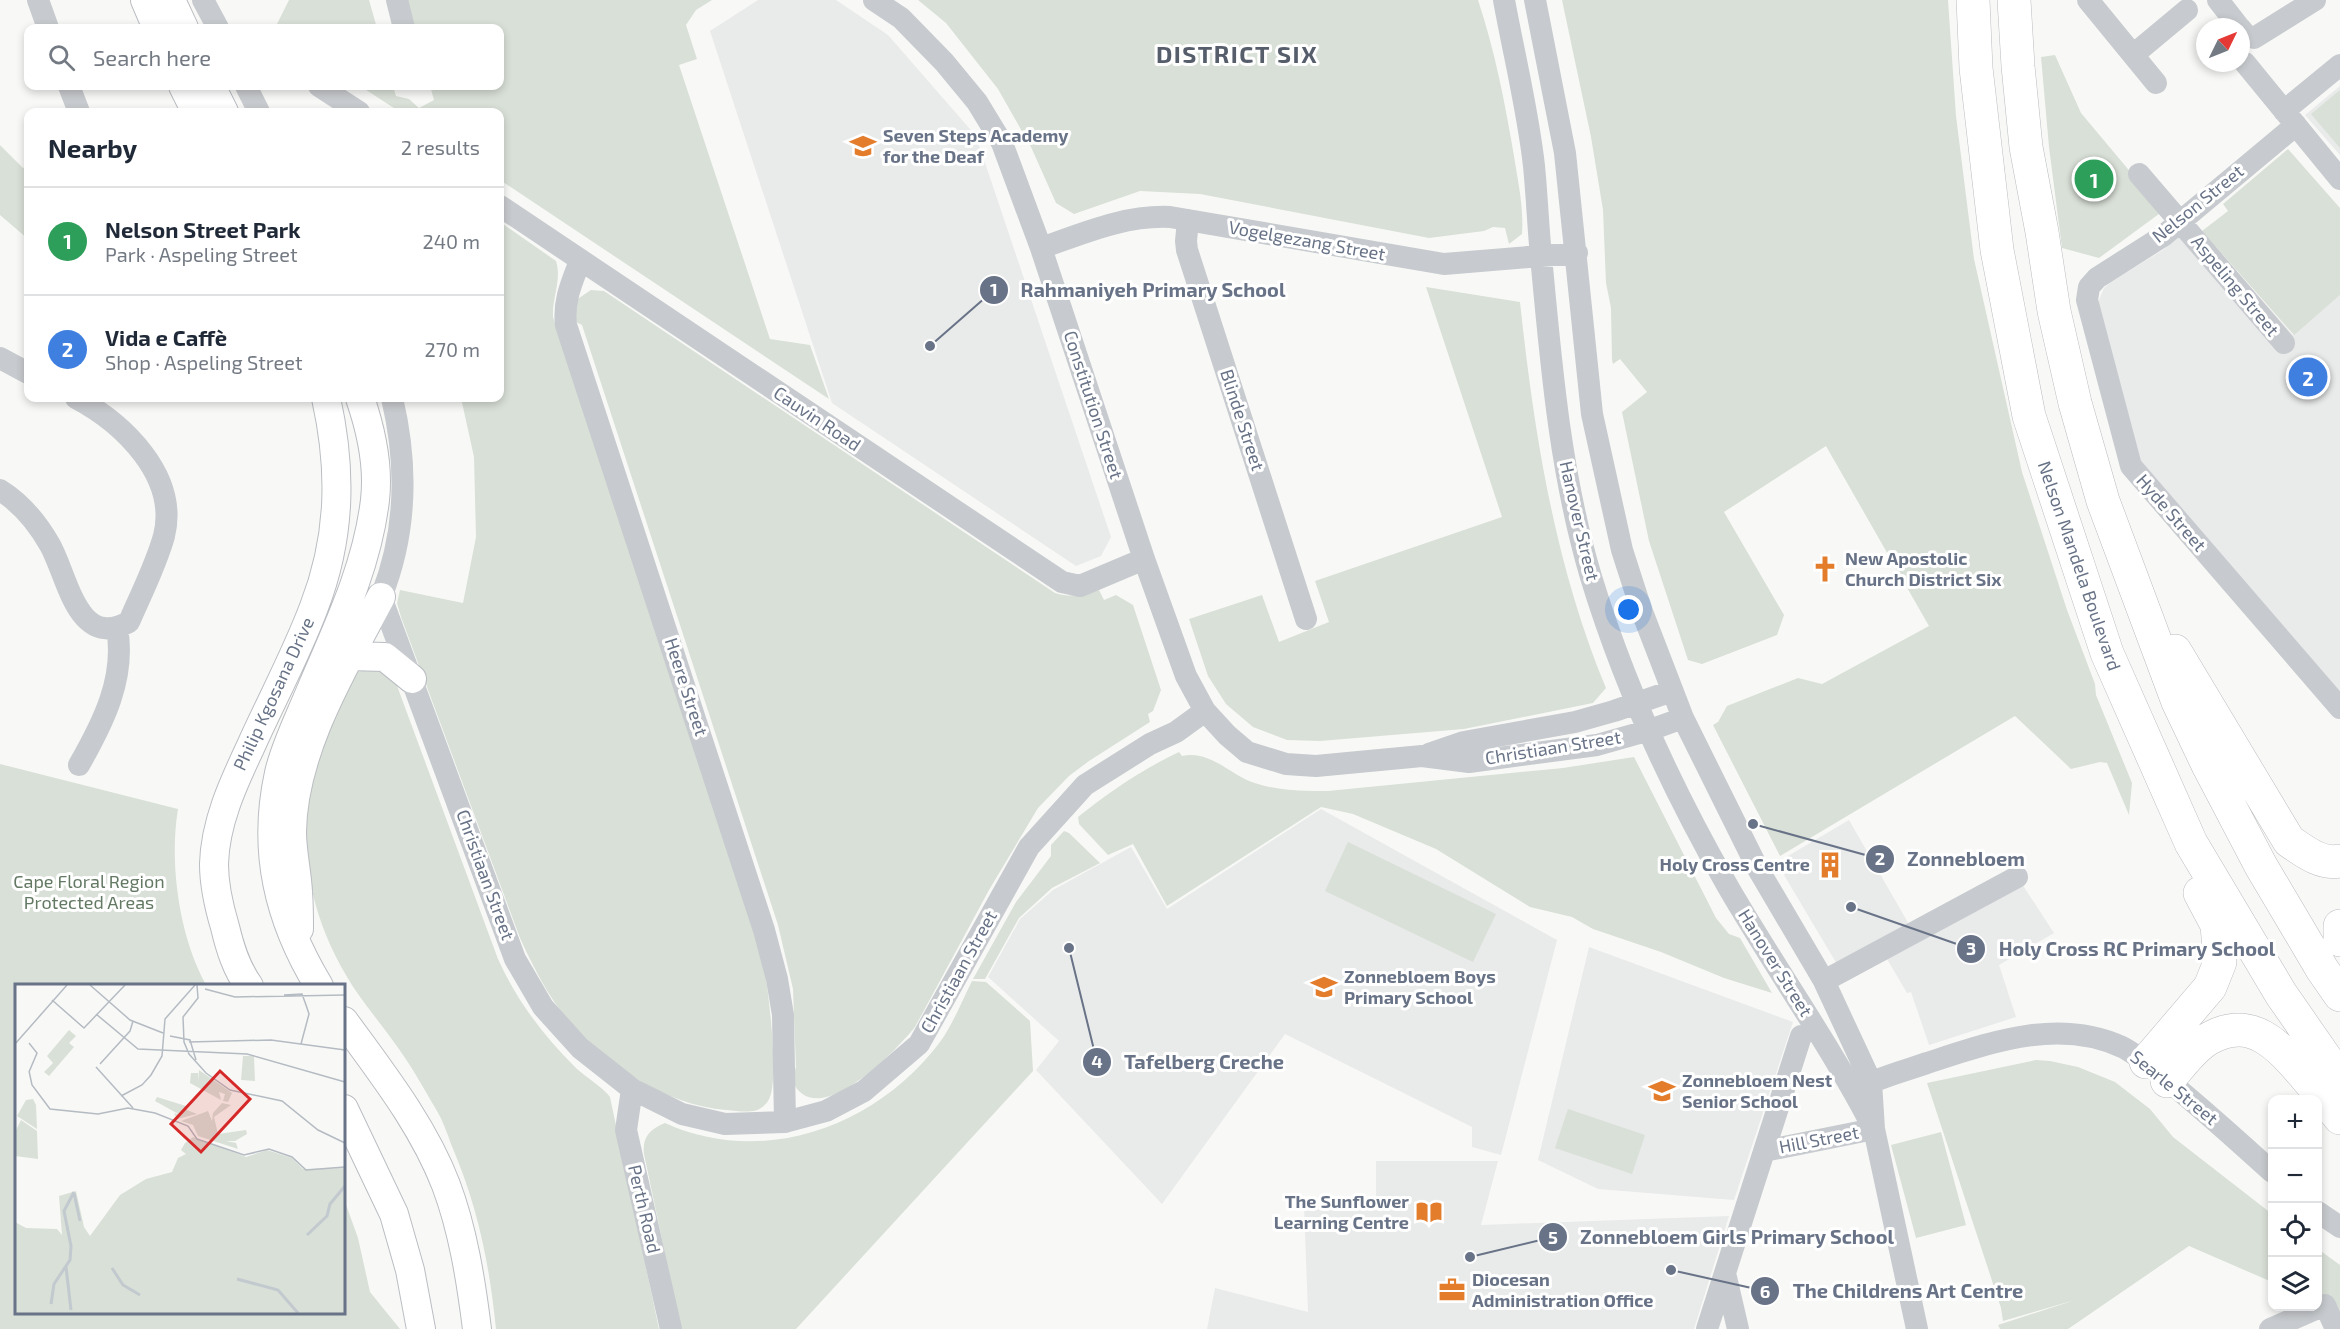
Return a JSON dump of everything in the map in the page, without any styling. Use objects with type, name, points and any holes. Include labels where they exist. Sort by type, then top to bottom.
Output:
[{"type":"highway","name":"Nelson Mandela Boulevard","points":[[1973,0],[1976,68],[1997,250],[2024,393],[2052,490],[2107,653],[2191,843],[2281,994],[2340,1079]]},
{"type":"highway","points":[[2014,0],[2026,147],[2054,311],[2075,404],[2103,501],[2170,681],[2207,763],[2261,866],[2340,995]]},
{"type":"highway","points":[[2103,501],[2173,647],[2289,841],[2311,856],[2335,862],[2340,861]]},
{"type":"highway","points":[[2107,653],[2122,727],[2172,840],[2217,925],[2220,962],[2210,987],[2157,1072]]},
{"type":"highway","points":[[2340,926],[2340,940]]},
{"type":"highway","points":[[2157,1072],[2208,1039],[2222,1033],[2235,1030],[2251,1032],[2267,1038],[2281,1049],[2340,1118]]},
{"type":"main road","points":[[145,0],[155,24]]},
{"type":"main road","points":[[171,0],[182,24]]},
{"type":"main road","points":[[185,90],[194,108]]},
{"type":"main road","points":[[213,90],[222,108]]},
{"type":"main road","name":"Philip Kgosana Drive","points":[[248,984],[240,973],[219,907],[214,864],[222,818],[233,784],[315,607],[326,571],[335,529],[338,498],[333,431],[327,402]]},
{"type":"main road","name":"Philip Kgosana Drive","points":[[318,984],[298,949],[279,895],[273,862],[272,828],[280,772],[289,743],[358,576],[369,530],[375,499],[375,460],[368,422],[361,402]]},
{"type":"main road","points":[[298,949],[299,895],[292,832],[297,786],[317,725],[381,597]]},
{"type":"main road","points":[[350,656],[385,657],[412,679]]},
{"type":"main road","points":[[345,1022],[420,1131],[446,1185],[464,1247],[477,1329]]},
{"type":"main road","points":[[345,1111],[394,1214],[410,1270],[421,1329]]},
{"type":"street","points":[[38,0],[47,24]]},
{"type":"street","points":[[203,0],[216,24]]},
{"type":"street","points":[[397,0],[403,24]]},
{"type":"street","name":"Hanover Street","points":[[1504,0],[1534,164],[1558,418],[1571,501],[1592,578],[1636,703],[1681,797],[1727,884],[1862,1086]]},
{"type":"street","name":"Hanover Street","points":[[1535,0],[1565,153],[1592,414],[1614,518],[1641,609],[1683,718],[1758,869],[1824,981],[1862,1086]]},
{"type":"street","points":[[2088,0],[2156,83]]},
{"type":"street","points":[[2218,0],[2232,18]]},
{"type":"street","points":[[2250,36],[2254,38],[2315,0]]},
{"type":"street","name":"Constitution Street","points":[[879,1],[916,32],[944,62],[977,102],[1002,143],[1041,248],[1144,559],[1186,676],[1205,711]]},
{"type":"street","points":[[2133,55],[2187,10]]},
{"type":"street","name":"Nelson Street","points":[[2097,278],[2163,236],[2290,118],[2340,64]]},
{"type":"street","points":[[2250,69],[2340,179]]},
{"type":"street","points":[[71,90],[77,108]]},
{"type":"street","points":[[248,90],[257,108]]},
{"type":"street","points":[[325,90],[353,108]]},
{"type":"street","name":"Aspeling Street","points":[[2139,174],[2284,343]]},
{"type":"street","name":"Cauvin Road","points":[[504,209],[1062,582],[1080,586],[1144,559]]},
{"type":"street","name":"Vogelgezang Street","points":[[1041,248],[1116,223],[1142,217],[1170,216],[1437,263],[1576,253]]},
{"type":"street","name":"Blinde Street","points":[[1188,220],[1187,250],[1306,619]]},
{"type":"street","name":"Heere Street","points":[[580,261],[564,310],[566,325],[674,650],[772,959],[783,1015],[785,1122]]},
{"type":"street","name":"Hyde Street","points":[[2097,278],[2089,287],[2087,300],[2131,465],[2340,708]]},
{"type":"street","points":[[0,358],[24,371]]},
{"type":"street","points":[[0,490],[26,513],[41,531],[82,615],[92,625],[105,629],[117,628],[129,622],[164,535],[165,497],[146,457],[99,410],[84,402]]},
{"type":"street","points":[[381,597],[396,551],[403,496],[402,450],[393,402]]},
{"type":"street","name":"Christiaan Street","points":[[381,597],[515,959],[543,1006],[580,1048],[632,1089],[682,1114],[725,1124],[785,1122],[826,1111],[864,1091],[919,1044],[1029,847],[1085,785],[1150,744],[1176,732],[1205,711],[1227,735],[1247,752],[1286,764],[1316,766],[1422,756],[1469,762],[1490,760],[1597,745],[1683,718]]},
{"type":"street","points":[[79,765],[98,732],[118,672],[120,644],[117,628]]},
{"type":"street","name":"Christiaan Street","points":[[1422,756],[1464,742],[1575,722],[1672,691]]},
{"type":"street","points":[[1824,981],[2017,878]]},
{"type":"street","name":"Searle Street","points":[[1862,1086],[1982,1046],[2048,1033],[2067,1033],[2104,1040],[2124,1048],[2184,1093],[2268,1168]]},
{"type":"street","points":[[1707,1329],[1801,1036]]},
{"type":"street","points":[[1862,1086],[1874,1129],[1917,1329]]},
{"type":"street","name":"Perth Road","points":[[632,1089],[626,1130],[671,1329]]},
{"type":"street","name":"Hill Street","points":[[1764,1150],[1874,1129]]},
{"type":"street","points":[[2322,1215],[2340,1227]]},
{"type":"street","points":[[1725,1271],[1738,1329]]},
{"type":"street","points":[[2270,1329],[2325,1305],[2336,1329]]},
{"type":"shaded area","points":[[758,0],[836,0],[888,35],[976,136],[1111,537],[1101,556],[1076,566],[832,403],[710,31]]},
{"type":"shaded area","points":[[2340,86],[2340,155],[2305,115]]},
{"type":"shaded area","points":[[2194,223],[2293,335],[2340,295],[2340,696],[2140,462],[2098,306],[2099,300],[2104,288],[2111,282],[2163,250]]},
{"type":"shaded area","name":"Zonnebloem Boys Primary School","points":[[1321,809],[1557,940],[1501,1155],[1472,1147],[1472,1127],[1285,1034],[1162,1204],[1036,1070],[1059,1041],[988,977],[1020,919],[1053,890],[1131,847],[1167,909]]},
{"type":"shaded area","points":[[1849,820],[1918,940],[2020,881],[2054,933],[1999,965],[2016,1017],[1929,1045],[1911,992],[1907,993],[1887,959],[1847,981],[1784,875],[1788,856]]},
{"type":"shaded area","name":"Zonnebloem Nest Senior School","points":[[1589,947],[1793,1022],[1734,1200],[1598,1189],[1538,1160]]},
{"type":"shaded area","points":[[1376,1161],[1498,1161],[1481,1225],[1729,1216],[1694,1329],[1207,1329],[1215,1288],[1308,1312],[1304,1206],[1376,1210]]},
{"type":"green space","points":[[289,0],[369,0],[376,24],[277,24]]},
{"type":"green space","points":[[407,0],[712,0],[696,10],[686,25],[697,59],[679,65],[770,339],[810,345],[829,399],[504,183],[504,108],[419,108],[434,100],[431,90],[504,90],[504,24],[414,24]]},
{"type":"green space","points":[[918,0],[1478,0],[1507,116],[1520,195],[1522,234],[1509,244],[1505,228],[1493,227],[1484,231],[1429,238],[1200,194],[1140,191],[1074,214],[1056,203],[1031,147],[998,89],[946,23]]},
{"type":"green space","points":[[1562,0],[1948,0],[1956,116],[1974,259],[2022,472],[2067,610],[2095,684],[2096,695],[2132,783],[2129,815],[2107,763],[2100,762],[2071,769],[2015,716],[1780,856],[1713,725],[1718,722],[1727,706],[1798,678],[1822,684],[1929,626],[1826,446],[1724,512],[1784,615],[1777,635],[1702,664],[1688,660],[1649,541],[1622,412],[1647,392],[1620,359],[1613,364],[1612,360],[1611,308],[1606,283],[1603,210],[1591,137]]},
{"type":"green space","points":[[2055,55],[2081,113],[2163,211],[2099,258],[2062,248],[2049,147],[2041,57]]},
{"type":"green space","points":[[366,90],[394,90],[396,96],[409,99],[419,108],[394,108]]},
{"type":"green space","points":[[2340,90],[2340,148],[2311,114]]},
{"type":"green space","points":[[0,145],[24,167],[24,236],[0,215]]},
{"type":"green space","points":[[2288,149],[2340,208],[2340,295],[2294,335],[2202,231],[2228,211],[2223,204]]},
{"type":"green space","points":[[504,225],[556,261],[558,275],[553,317],[763,957],[772,1032],[773,1074],[772,1091],[768,1101],[755,1111],[702,1106],[654,1089],[631,1076],[590,1043],[572,1025],[546,989],[520,938],[397,603],[400,590],[463,603],[476,537],[474,457],[462,402],[504,402]]},
{"type":"green space","points":[[1426,287],[1520,302],[1532,400],[1549,498],[1573,595],[1606,688],[1593,703],[1464,729],[1320,741],[1287,740],[1253,727],[1226,704],[1208,676],[1189,619],[1262,595],[1279,642],[1329,622],[1315,581],[1502,517]]},
{"type":"green space","points":[[591,290],[604,291],[1055,593],[1077,595],[1099,590],[1104,600],[1116,595],[1133,605],[1161,690],[1153,711],[1148,714],[1150,722],[1069,776],[1038,808],[989,890],[915,1027],[874,1069],[836,1094],[818,1098],[803,1094],[792,1080],[796,1067],[793,989],[778,925],[582,325],[576,322],[576,300]]},
{"type":"green space","points":[[375,669],[396,683],[505,974],[522,1003],[552,1043],[575,1067],[610,1097],[659,1329],[496,1329],[481,1235],[468,1190],[443,1123],[407,1061],[341,967],[327,938],[317,909],[306,849],[306,819],[310,787],[318,756],[353,676],[358,672]]},
{"type":"green space","points":[[1179,752],[1182,756],[1202,756],[1212,760],[1258,784],[1310,791],[1563,768],[1634,757],[1716,918],[1729,934],[1740,938],[1772,993],[1724,978],[1661,952],[1593,929],[1572,917],[1530,907],[1436,849],[1353,814],[1321,807],[1167,906],[1133,844],[1108,855],[1079,824],[1078,817],[1127,782]]},
{"type":"green space","name":"Cape Floral Region Protected Areas","points":[[0,764],[178,809],[175,852],[179,899],[189,944],[206,984],[15,984],[15,1314],[345,1314],[345,1202],[358,1238],[370,1292],[400,1329],[0,1329]]},
{"type":"green space","points":[[1064,831],[1069,833],[1100,863],[1052,888],[1019,918],[985,979],[973,979],[1016,902],[1051,856],[1051,845]]},
{"type":"green space","points":[[1348,842],[1496,914],[1473,962],[1325,891]]},
{"type":"green space","points":[[972,981],[986,982],[1030,1021],[1033,1071],[796,1329],[681,1329],[644,1154],[644,1143],[648,1134],[665,1123],[703,1136],[741,1141],[779,1139],[816,1131],[851,1116],[884,1096],[914,1071],[940,1042]]},
{"type":"green space","points":[[2036,1060],[2078,1067],[2115,1082],[2150,1109],[2173,1137],[2268,1211],[2268,1280],[2189,1246],[2068,1329],[2000,1329],[1998,1325],[2075,1300],[2003,1321],[2001,1308],[1927,1083]]},
{"type":"green space","points":[[1568,1109],[1645,1135],[1632,1174],[1555,1148]]},
{"type":"green space","points":[[1941,1132],[1966,1225],[1916,1238],[1891,1145]]},
{"type":"green space","points":[[2322,1252],[2340,1265],[2340,1311],[2337,1305],[2322,1298]]},
{"type":"place","name":"Seven Steps Academy for the Deaf","points":[[863,146]]},
{"type":"place","name":"Nelson Street Park","points":[[2094,179]]},
{"type":"place","name":"Rahmaniyeh Primary School","points":[[930,346]]},
{"type":"place","name":"Vida e Caffè","points":[[2308,377]]},
{"type":"place","name":"New Apostolic Church District Six","points":[[1825,569]]},
{"type":"place","name":"Zonnebloem","points":[[1753,824]]},
{"type":"place","name":"Holy Cross Centre","points":[[1830,865]]},
{"type":"place","name":"Holy Cross RC Primary School","points":[[1851,907]]},
{"type":"place","name":"Tafelberg Creche","points":[[1069,948]]},
{"type":"place","name":"Zonnebloem Boys Primary School","points":[[1324,987]]},
{"type":"place","name":"Zonnebloem Nest Senior School","points":[[1662,1091]]},
{"type":"place","name":"The Sunflower Learning Centre","points":[[1429,1212]]},
{"type":"place","name":"Zonnebloem Girls Primary School","points":[[1470,1257]]},
{"type":"place","name":"The Childrens Art Centre","points":[[1671,1270]]},
{"type":"place","name":"Diocesan Administration Office","points":[[1452,1290]]},
{"type":"district","name":"DISTRICT SIX","points":[[1237,55]]}]
